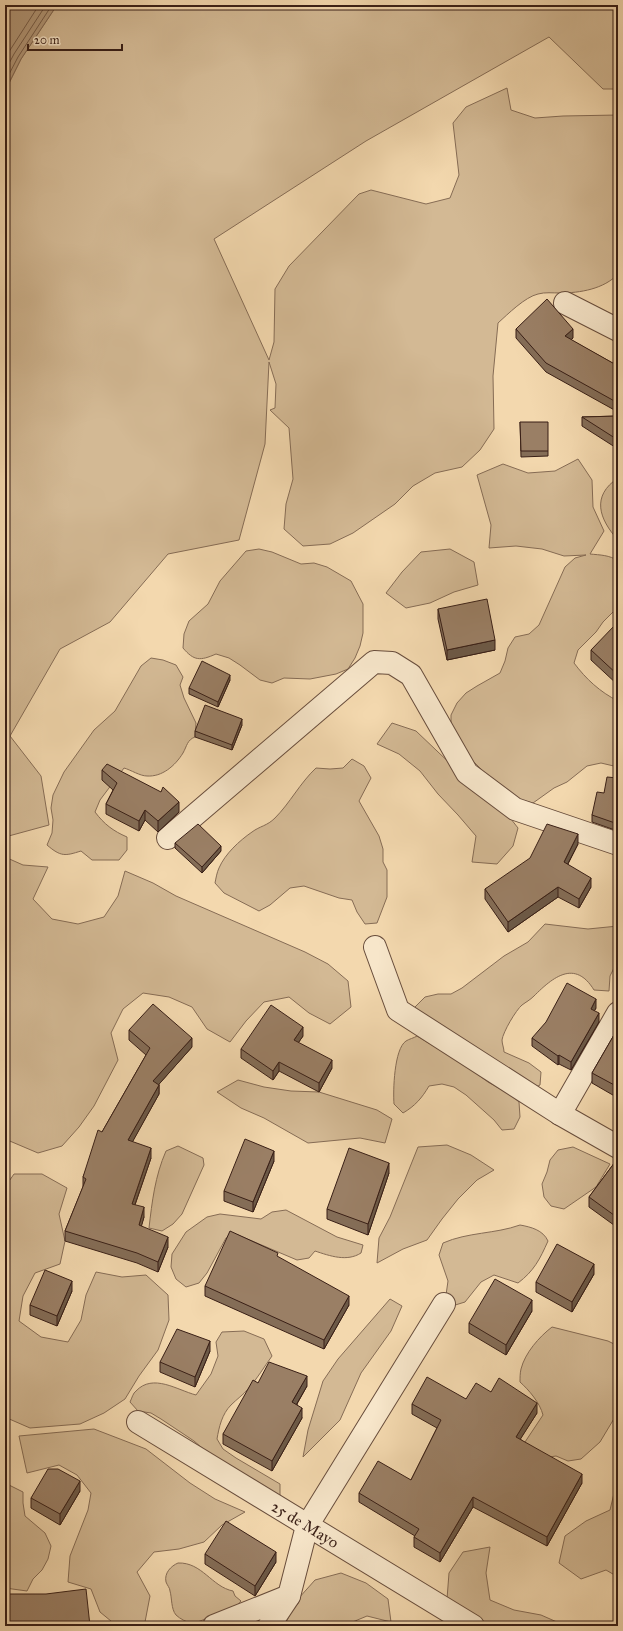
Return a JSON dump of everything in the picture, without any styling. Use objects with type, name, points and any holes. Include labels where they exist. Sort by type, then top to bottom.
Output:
[{"type":"street","points":[[565,303],[618,330]]},
{"type":"street","points":[[168,838],[374,662],[392,663],[411,675],[467,773],[515,809],[618,844]]},
{"type":"street","points":[[375,947],[398,1010],[560,1114],[618,1148]]},
{"type":"street","points":[[560,1114],[618,1013]]},
{"type":"street","points":[[269,1626],[289,1596],[307,1526],[444,1304]]},
{"type":"street","name":"25 de Mayo","points":[[138,1422],[473,1626]]},
{"type":"street","points":[[214,1626],[289,1596]]},
{"type":"shaded area","points":[[57,5],[618,5],[618,89],[603,89],[549,37],[366,141],[214,239],[269,360],[274,342],[275,289],[289,266],[359,194],[371,190],[426,204],[450,198],[459,175],[453,123],[466,107],[507,88],[511,110],[535,118],[618,115],[618,274],[599,287],[583,291],[568,293],[543,293],[533,296],[517,306],[498,323],[493,376],[494,429],[480,450],[462,467],[435,473],[413,486],[395,504],[353,533],[330,544],[303,546],[284,529],[286,504],[293,479],[289,428],[270,410],[275,408],[276,384],[269,362],[265,444],[239,540],[168,554],[110,622],[60,649],[10,736],[41,776],[49,825],[5,837],[5,91],[21,59]]},
{"type":"shaded area","points":[[578,459],[592,480],[593,507],[604,531],[590,554],[608,556],[618,561],[618,607],[578,650],[574,663],[594,685],[605,694],[618,701],[618,767],[601,763],[587,766],[567,782],[554,788],[533,803],[521,800],[490,778],[472,760],[451,728],[451,715],[457,703],[466,693],[500,673],[508,648],[515,637],[529,634],[539,625],[565,567],[575,558],[586,555],[564,556],[542,549],[516,546],[489,548],[491,525],[477,475],[503,464],[528,473],[555,471]]},
{"type":"shaded area","points":[[618,478],[618,540],[606,524],[601,508],[601,500],[609,485]]},
{"type":"shaded area","points":[[259,549],[272,552],[301,564],[314,563],[327,567],[351,581],[363,604],[363,633],[355,658],[348,669],[336,674],[310,679],[284,678],[272,683],[260,680],[229,658],[216,654],[201,659],[194,657],[183,648],[184,634],[189,621],[208,604],[220,581],[246,551]]},
{"type":"shaded area","points":[[450,549],[474,562],[478,585],[454,592],[430,603],[406,608],[386,593],[402,572],[421,552]]},
{"type":"shaded area","points":[[151,658],[163,660],[176,665],[183,677],[180,685],[184,698],[196,723],[195,737],[192,738],[176,762],[163,773],[153,776],[144,776],[124,768],[100,800],[95,812],[109,827],[127,837],[127,850],[119,860],[92,860],[81,851],[71,854],[56,852],[47,845],[52,833],[53,820],[51,808],[53,795],[64,772],[94,730],[115,711],[141,666]]},
{"type":"shaded area","points":[[392,723],[416,731],[457,770],[500,805],[518,828],[513,846],[497,864],[472,862],[476,836],[438,794],[420,771],[399,754],[377,744]]},
{"type":"shaded area","points":[[352,759],[364,766],[371,778],[359,801],[379,836],[383,849],[383,862],[387,870],[387,897],[377,923],[365,924],[357,912],[352,900],[339,898],[304,886],[290,888],[270,905],[259,911],[224,893],[215,883],[218,870],[233,848],[242,839],[275,818],[316,768],[343,768]]},
{"type":"shaded area","points":[[5,857],[23,865],[48,867],[33,899],[52,919],[78,924],[104,917],[118,896],[125,871],[153,883],[176,896],[305,952],[328,964],[348,981],[351,1007],[330,1024],[309,1013],[289,997],[264,1002],[246,1021],[230,1042],[207,1029],[192,1007],[169,997],[143,993],[123,1009],[111,1033],[118,1060],[94,1106],[79,1127],[62,1146],[38,1153],[5,1139]]},
{"type":"shaded area","points":[[545,924],[588,929],[618,926],[618,960],[610,976],[609,991],[594,990],[587,981],[579,975],[572,973],[564,974],[541,989],[516,1011],[503,1036],[502,1042],[504,1052],[529,1063],[541,1072],[540,1085],[528,1091],[410,1018],[415,1007],[425,997],[438,994],[451,994],[462,988],[504,956],[528,942]]},
{"type":"shaded area","points":[[417,1036],[465,1065],[488,1082],[511,1095],[519,1102],[520,1117],[514,1129],[502,1130],[494,1120],[466,1095],[454,1087],[442,1084],[429,1086],[418,1101],[403,1113],[394,1104],[395,1071],[402,1045],[406,1041]]},
{"type":"shaded area","points":[[238,1080],[264,1087],[291,1091],[319,1092],[377,1110],[392,1119],[385,1143],[360,1138],[308,1143],[264,1118],[241,1108],[217,1092]]},
{"type":"shaded area","points":[[447,1145],[471,1155],[494,1170],[477,1180],[458,1199],[427,1240],[403,1249],[377,1263],[379,1238],[390,1217],[418,1147]]},
{"type":"shaded area","points":[[178,1146],[203,1158],[204,1165],[182,1214],[173,1224],[162,1231],[149,1228],[154,1189],[162,1160],[166,1151]]},
{"type":"shaded area","points":[[573,1147],[610,1164],[596,1187],[564,1209],[551,1206],[544,1197],[542,1184],[550,1160],[558,1150]]},
{"type":"shaded area","points":[[14,1174],[42,1174],[67,1188],[59,1214],[65,1241],[60,1264],[35,1273],[23,1296],[19,1321],[41,1337],[68,1342],[81,1320],[86,1295],[96,1272],[122,1277],[146,1275],[168,1295],[169,1320],[158,1350],[139,1376],[125,1399],[104,1413],[80,1424],[30,1428],[7,1418],[5,1419],[5,1187]]},
{"type":"shaded area","points":[[286,1210],[337,1237],[363,1245],[361,1253],[356,1256],[344,1258],[315,1251],[309,1258],[297,1260],[238,1235],[226,1238],[207,1273],[199,1283],[186,1287],[176,1279],[171,1267],[172,1254],[186,1232],[207,1217],[220,1214],[261,1219],[272,1212]]},
{"type":"shaded area","points":[[520,1225],[540,1232],[548,1241],[532,1269],[518,1283],[494,1275],[481,1282],[465,1302],[452,1306],[446,1295],[448,1281],[439,1255],[443,1243],[452,1239]]},
{"type":"shaded area","points":[[390,1299],[402,1306],[391,1331],[361,1373],[340,1420],[303,1457],[308,1430],[323,1381],[338,1359]]},
{"type":"shaded area","points":[[552,1327],[608,1341],[618,1346],[618,1412],[600,1442],[581,1459],[568,1461],[556,1456],[543,1458],[521,1448],[543,1415],[534,1397],[520,1382],[521,1369],[533,1346]]},
{"type":"shaded area","points":[[244,1331],[264,1339],[272,1356],[251,1385],[225,1412],[217,1439],[223,1449],[280,1484],[280,1497],[215,1459],[194,1441],[161,1419],[151,1413],[138,1411],[130,1402],[135,1392],[150,1383],[165,1384],[196,1395],[211,1374],[218,1356],[216,1342],[222,1332]]},
{"type":"shaded area","points":[[94,1429],[146,1449],[190,1483],[215,1499],[245,1512],[222,1525],[204,1542],[179,1549],[154,1552],[137,1572],[150,1596],[145,1622],[130,1626],[117,1626],[100,1612],[91,1589],[68,1582],[70,1556],[88,1510],[91,1493],[77,1475],[59,1465],[27,1473],[19,1436]]},
{"type":"shaded area","points":[[618,1480],[618,1577],[606,1570],[581,1579],[559,1563],[565,1536],[586,1521],[610,1510]]},
{"type":"shaded area","points":[[5,1483],[23,1492],[25,1516],[45,1533],[51,1546],[48,1559],[42,1570],[33,1579],[27,1591],[5,1588]]},
{"type":"shaded area","points":[[490,1547],[486,1573],[490,1600],[514,1610],[541,1615],[566,1626],[480,1626],[447,1599],[449,1573],[463,1552]]},
{"type":"shaded area","points":[[178,1563],[194,1566],[219,1585],[233,1591],[235,1596],[241,1601],[235,1608],[192,1624],[182,1619],[176,1615],[173,1610],[170,1590],[166,1582],[166,1576],[169,1570]]},
{"type":"shaded area","points":[[341,1573],[366,1583],[388,1599],[391,1622],[367,1616],[343,1626],[284,1626],[298,1599],[315,1580]]},
{"type":"water","points":[[5,5],[57,5],[21,59],[5,91]]},
{"type":"building","points":[[547,299],[573,329],[565,336],[618,366],[618,403],[546,363],[516,329]]},
{"type":"building","points":[[618,416],[618,440],[582,417]]},
{"type":"building","points":[[520,422],[548,422],[548,451],[521,451]]},
{"type":"building","points":[[487,599],[495,640],[447,650],[438,609]]},
{"type":"building","points":[[615,625],[618,625],[618,675],[591,650]]},
{"type":"building","points":[[202,661],[230,675],[218,702],[189,688]]},
{"type":"building","points":[[205,705],[242,719],[232,745],[195,731]]},
{"type":"building","points":[[107,764],[161,792],[163,787],[179,802],[158,821],[145,810],[139,821],[106,804],[117,783],[102,770]]},
{"type":"building","points":[[607,777],[618,778],[618,823],[592,815],[597,792],[604,793]]},
{"type":"building","points":[[198,824],[221,846],[202,867],[175,843]]},
{"type":"building","points":[[547,824],[578,834],[564,862],[591,878],[579,899],[558,887],[508,922],[485,889],[530,858]]},
{"type":"building","points":[[567,983],[596,999],[591,1009],[599,1013],[571,1062],[559,1055],[558,1056],[532,1038],[546,1022]]},
{"type":"building","points":[[153,1004],[192,1038],[153,1081],[159,1085],[128,1140],[151,1148],[132,1204],[144,1207],[139,1225],[168,1237],[158,1262],[137,1253],[65,1231],[86,1179],[83,1177],[98,1130],[102,1132],[150,1048],[129,1030]]},
{"type":"building","points":[[271,1005],[303,1027],[294,1040],[332,1060],[319,1083],[279,1062],[273,1071],[241,1049]]},
{"type":"building","points":[[618,1028],[618,1087],[592,1073]]},
{"type":"building","points":[[245,1139],[274,1151],[253,1202],[224,1191]]},
{"type":"building","points":[[349,1148],[389,1163],[368,1224],[327,1209]]},
{"type":"building","points":[[618,1158],[618,1218],[589,1197]]},
{"type":"building","points":[[230,1231],[278,1253],[277,1256],[349,1296],[324,1340],[205,1286]]},
{"type":"building","points":[[557,1244],[594,1264],[572,1302],[536,1282]]},
{"type":"building","points":[[45,1270],[72,1281],[57,1316],[30,1305]]},
{"type":"building","points":[[495,1279],[532,1300],[506,1345],[469,1323]]},
{"type":"building","points":[[177,1329],[210,1341],[195,1377],[160,1362]]},
{"type":"building","points":[[269,1362],[307,1376],[292,1402],[302,1408],[272,1461],[223,1434],[253,1380],[258,1383]]},
{"type":"building","points":[[427,1377],[466,1399],[476,1383],[491,1392],[499,1378],[537,1403],[516,1437],[582,1474],[547,1537],[473,1497],[440,1553],[414,1537],[419,1529],[359,1493],[378,1461],[411,1480],[441,1420],[412,1404]]},
{"type":"building","points":[[48,1469],[58,1469],[80,1481],[60,1514],[31,1498]]},
{"type":"building","points":[[226,1521],[276,1552],[255,1586],[205,1554]]},
{"type":"building","points":[[86,1589],[90,1626],[5,1626],[5,1594],[46,1594]]},
{"type":"building","points":[[356,1621],[364,1626],[353,1626]]}]
